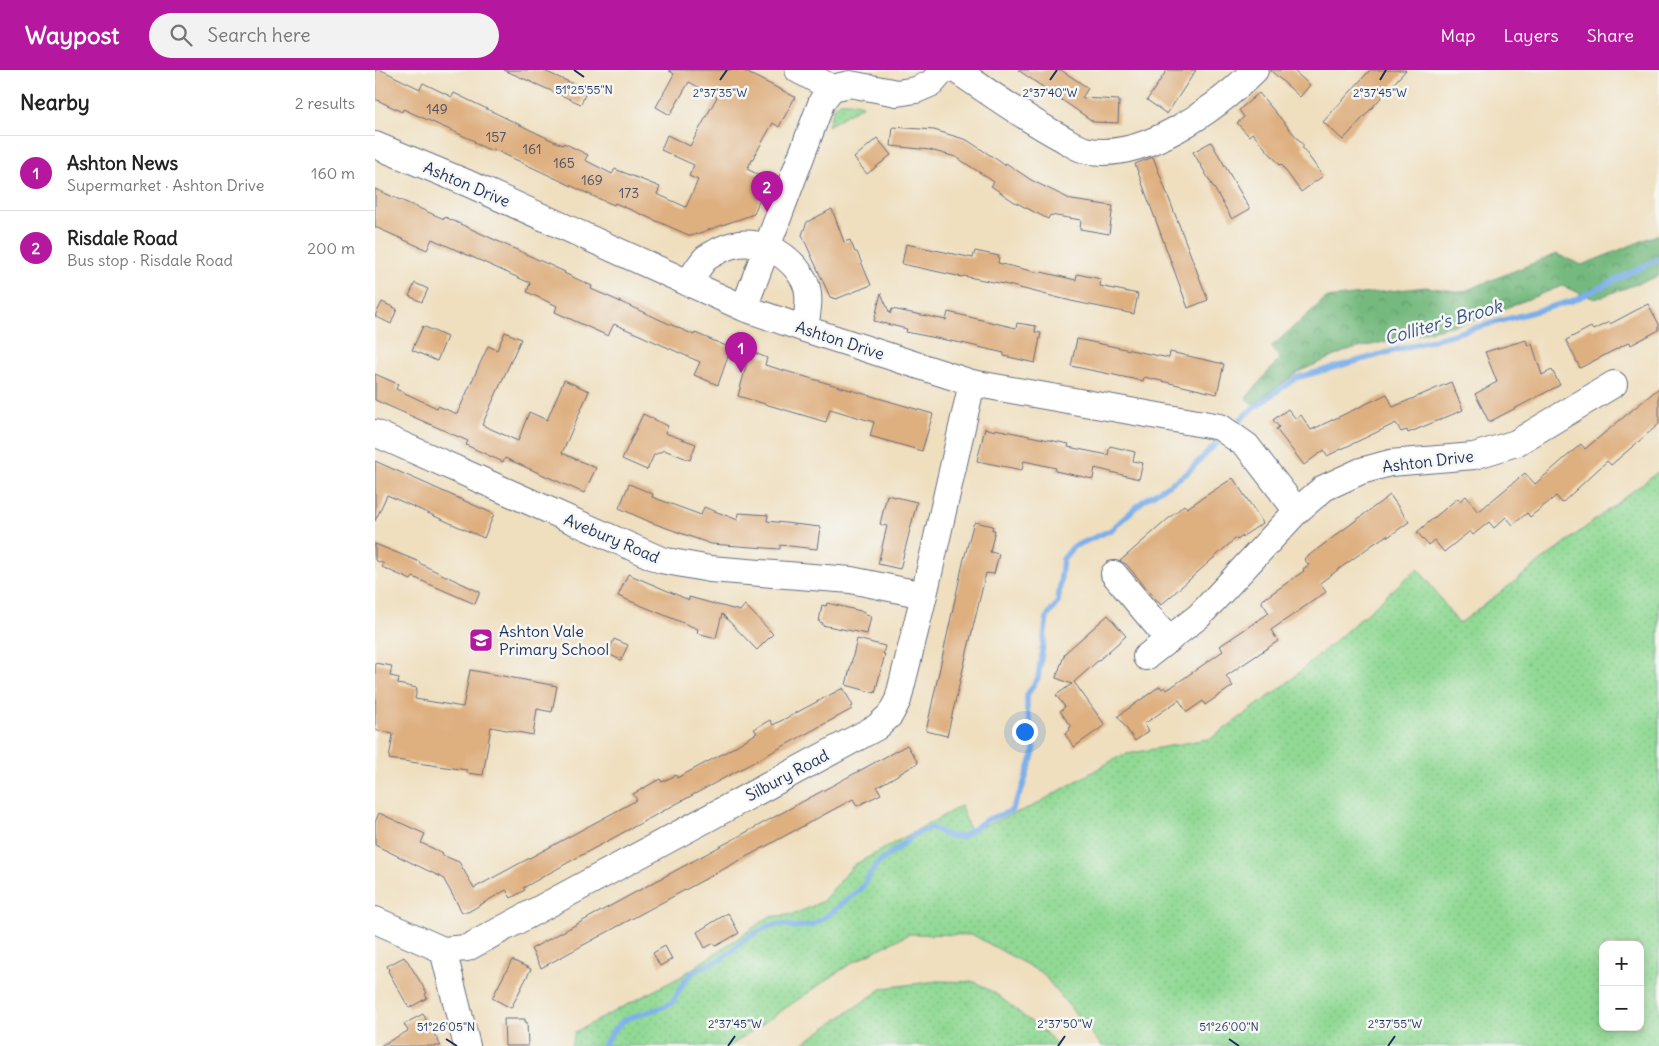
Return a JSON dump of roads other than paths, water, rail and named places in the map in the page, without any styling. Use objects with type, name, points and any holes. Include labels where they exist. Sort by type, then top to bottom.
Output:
[{"type":"street","points":[[798,70],[832,88]]},
{"type":"street","points":[[744,308],[822,101],[832,88],[850,84],[897,93],[916,90],[932,83],[943,70]]},
{"type":"street","points":[[956,70],[1037,125],[1084,150],[1116,152],[1153,142],[1199,116],[1255,70]]},
{"type":"street","name":"Ashton Drive","points":[[375,145],[467,183],[744,308],[805,329],[972,383],[1220,427],[1247,446],[1297,511]]},
{"type":"street","points":[[688,283],[707,257],[727,246],[749,244],[766,247],[788,259],[804,281],[809,301],[805,329]]},
{"type":"street","name":"Silbury Road","points":[[375,920],[443,950],[467,948],[877,727],[890,715],[898,700],[925,595],[972,383]]},
{"type":"street","name":"Ashton Drive","points":[[1146,657],[1199,616],[1297,511],[1324,488],[1361,471],[1390,463],[1475,456],[1516,443],[1614,384]]},
{"type":"street","name":"Avebury Road","points":[[375,433],[661,560],[710,569],[851,580],[925,595]]},
{"type":"street","points":[[1114,574],[1169,640]]},
{"type":"street","points":[[443,950],[467,1046]]},
{"type":"waterway","name":"Colliter's Brook","points":[[1240,420],[1248,412],[1296,378],[1572,301],[1659,259]]},
{"type":"waterway","name":"Colliter's Brook","points":[[603,1046],[613,1031],[624,1020],[673,1002],[685,980],[696,970],[722,959],[747,938],[767,927],[782,924],[795,927],[812,925],[826,917],[861,889],[876,865],[917,833],[932,828],[948,836],[962,837],[986,820],[1011,811],[1022,789],[1034,752],[1033,731],[1027,710],[1027,695],[1038,678],[1047,617],[1058,602],[1063,559],[1073,547],[1111,530],[1144,500],[1186,474],[1217,443]]},
{"type":"place","name":"Risdale Road","points":[[767,212]]},
{"type":"place","name":"Ashton News","points":[[741,373]]},
{"type":"place","name":"Ashton Vale Primary School","points":[[481,640]]}]
